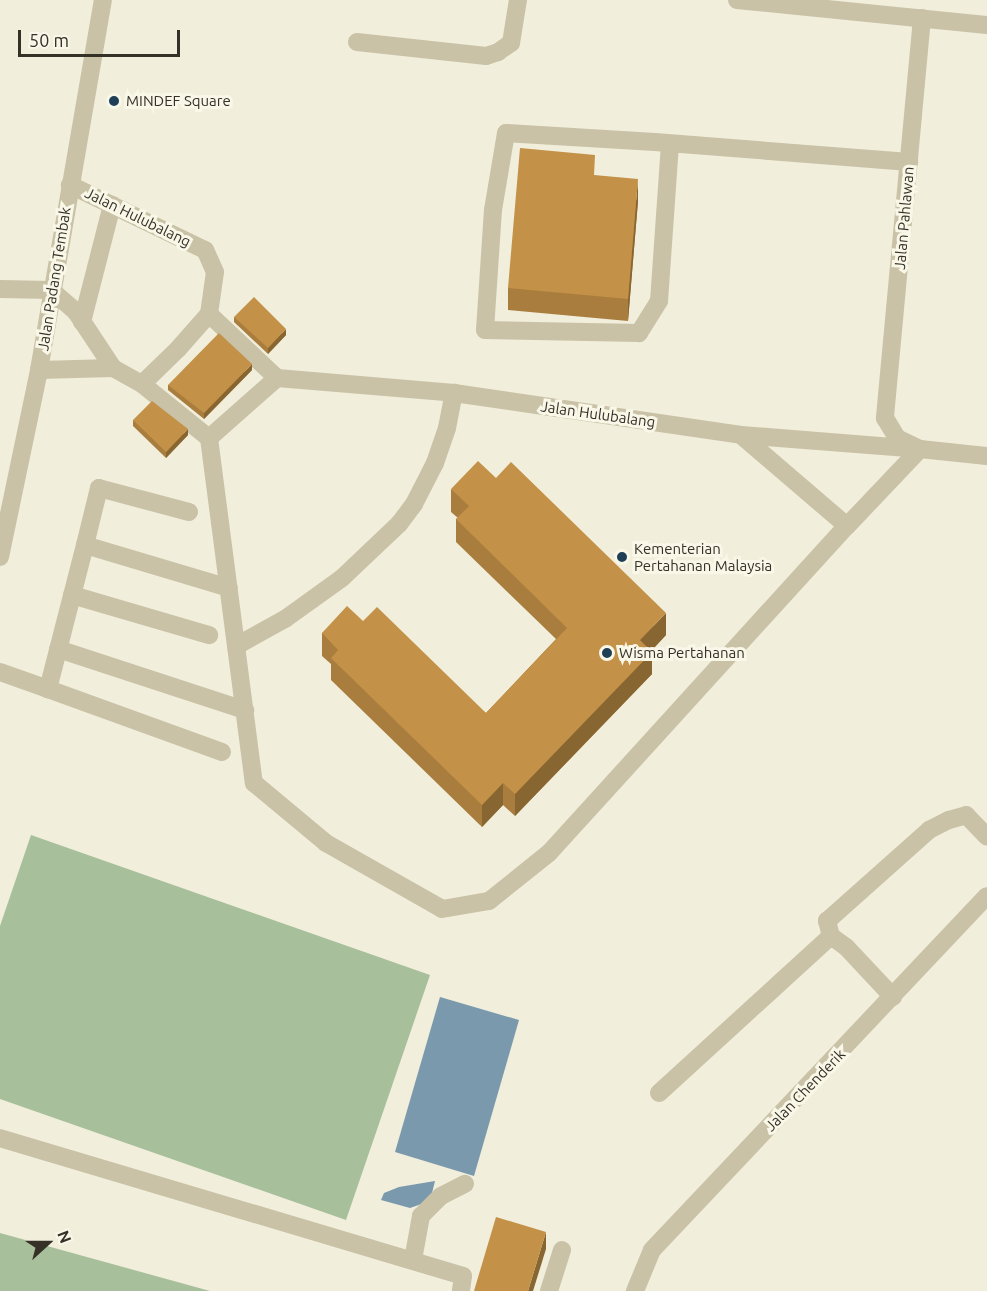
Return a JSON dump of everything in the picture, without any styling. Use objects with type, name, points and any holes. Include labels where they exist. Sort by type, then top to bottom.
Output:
[{"type":"street","name":"Jalan Padang Tembak","points":[[0,557],[39,370],[51,290],[103,0]]},
{"type":"street","points":[[357,42],[486,56],[498,52],[511,43],[518,0]]},
{"type":"street","points":[[737,0],[987,25]]},
{"type":"street","name":"Jalan Pahlawan","points":[[885,418],[922,18]]},
{"type":"street","points":[[670,144],[659,301],[639,333],[485,330],[493,210],[506,133],[670,144],[909,162]]},
{"type":"street","name":"Jalan Hulubalang","points":[[70,185],[205,250],[215,272],[209,314]]},
{"type":"street","points":[[82,321],[112,205]]},
{"type":"street","points":[[0,289],[51,290],[76,312],[113,368],[142,384],[209,438],[254,783],[326,843],[442,909],[489,901],[549,853],[920,449]]},
{"type":"street","points":[[142,384],[178,349],[209,314],[277,378],[209,438]]},
{"type":"street","points":[[39,370],[113,368]]},
{"type":"street","name":"Jalan Hulubalang","points":[[277,378],[454,393],[741,435],[987,456]]},
{"type":"street","points":[[236,646],[285,619],[335,583],[362,562],[399,524],[414,504],[435,463],[447,428],[454,393]]},
{"type":"street","name":"Jalan Hulubalang","points":[[885,418],[897,438],[920,449]]},
{"type":"street","points":[[741,435],[847,526]]},
{"type":"street","points":[[48,689],[99,488],[189,512]]},
{"type":"street","points":[[85,545],[229,588]]},
{"type":"street","points":[[72,595],[209,635]]},
{"type":"street","points":[[58,649],[245,710]]},
{"type":"street","points":[[0,672],[222,752]]},
{"type":"street","points":[[893,998],[846,947],[831,936],[827,921],[929,830],[966,815],[987,837]]},
{"type":"street","name":"Jalan Chenderik","points":[[635,1291],[652,1250],[893,998],[987,896]]},
{"type":"street","points":[[659,1093],[831,936]]},
{"type":"street","points":[[0,1138],[463,1276],[461,1291]]},
{"type":"street","points":[[413,1260],[421,1216],[441,1196],[465,1184]]},
{"type":"street","points":[[549,1291],[562,1250]]},
{"type":"green space","points":[[31,835],[430,975],[346,1220],[0,1099],[0,926]]},
{"type":"green space","points":[[0,1233],[210,1291],[0,1291]]},
{"type":"water","points":[[440,997],[519,1020],[474,1176],[395,1152]]},
{"type":"water","points":[[435,1181],[430,1201],[410,1208],[381,1200],[384,1193],[399,1187]]},
{"type":"building","points":[[520,148],[595,155],[594,175],[638,179],[628,299],[508,288]]},
{"type":"building","points":[[254,297],[286,329],[268,348],[234,317]]},
{"type":"building","points":[[219,333],[252,364],[204,413],[168,385]]},
{"type":"building","points":[[152,401],[188,429],[166,452],[133,420]]},
{"type":"building","name":"Wisma Pertahanan","points":[[478,461],[496,478],[511,462],[666,613],[640,640],[652,652],[515,794],[503,783],[482,805],[331,658],[338,650],[322,633],[347,606],[363,621],[377,607],[486,713],[567,628],[456,519],[469,506],[451,489]]},
{"type":"building","points":[[496,1217],[546,1232],[528,1291],[474,1291]]},
{"type":"place","name":"MINDEF Square","points":[[114,101]]},
{"type":"place","name":"Kementerian Pertahanan Malaysia","points":[[622,557]]},
{"type":"place","name":"Wisma Pertahanan","points":[[607,653]]}]
